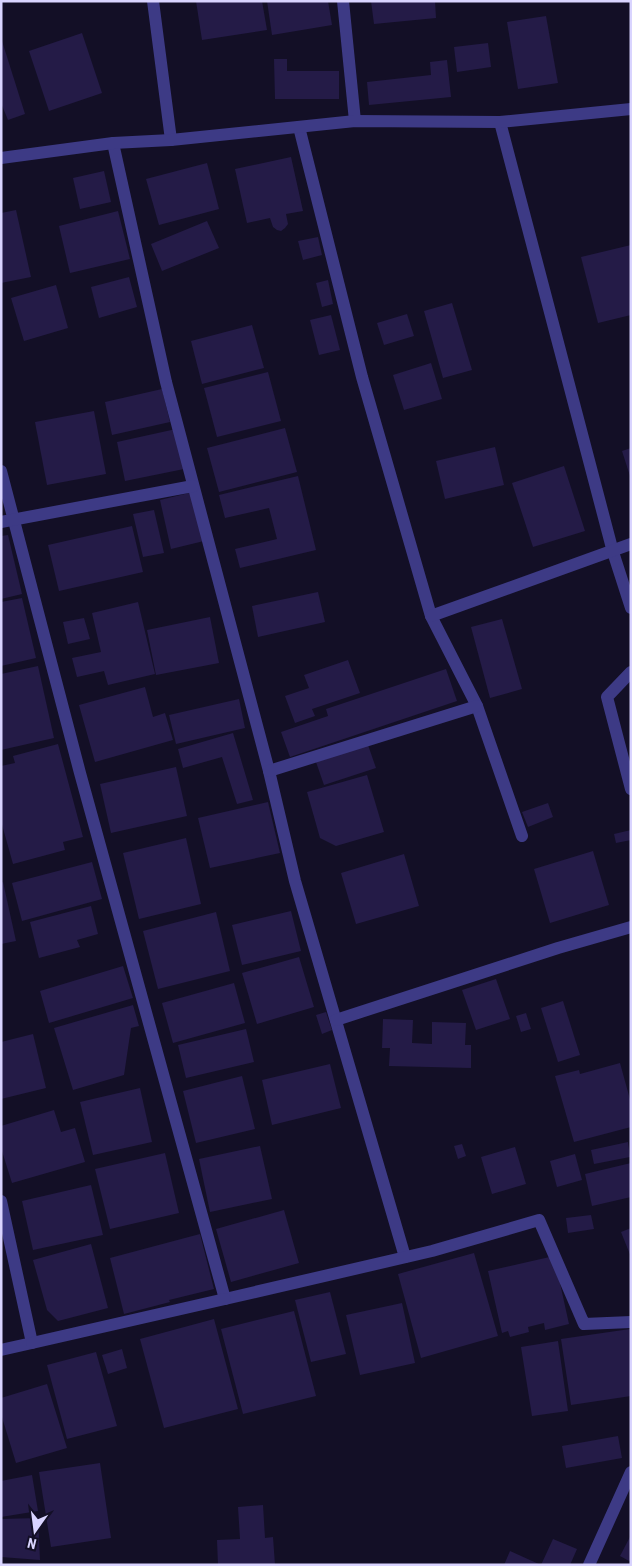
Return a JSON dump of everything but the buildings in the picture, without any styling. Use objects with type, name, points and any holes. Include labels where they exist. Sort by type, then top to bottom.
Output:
[{"type":"street","points":[[153,1],[171,140]]},
{"type":"street","points":[[343,1],[354,121]]},
{"type":"street","points":[[1,158],[113,143],[171,140],[354,121],[500,122],[631,109]]},
{"type":"street","points":[[500,122],[613,552],[631,608]]},
{"type":"street","points":[[299,127],[362,377],[431,616],[478,706],[522,836]]},
{"type":"street","points":[[113,143],[166,382],[269,771],[295,881],[406,1257]]},
{"type":"street","points":[[1,471],[8,521],[83,783],[225,1299]]},
{"type":"street","points":[[8,521],[194,486]]},
{"type":"street","points":[[431,616],[631,544]]},
{"type":"street","points":[[631,672],[607,697],[631,789]]},
{"type":"street","points":[[269,771],[478,706]]},
{"type":"street","points":[[336,1020],[631,926]]},
{"type":"street","points":[[1,1201],[32,1343]]},
{"type":"street","points":[[1,1350],[432,1251],[539,1220],[584,1324],[631,1322]]},
{"type":"street","points":[[590,1565],[631,1472]]}]
